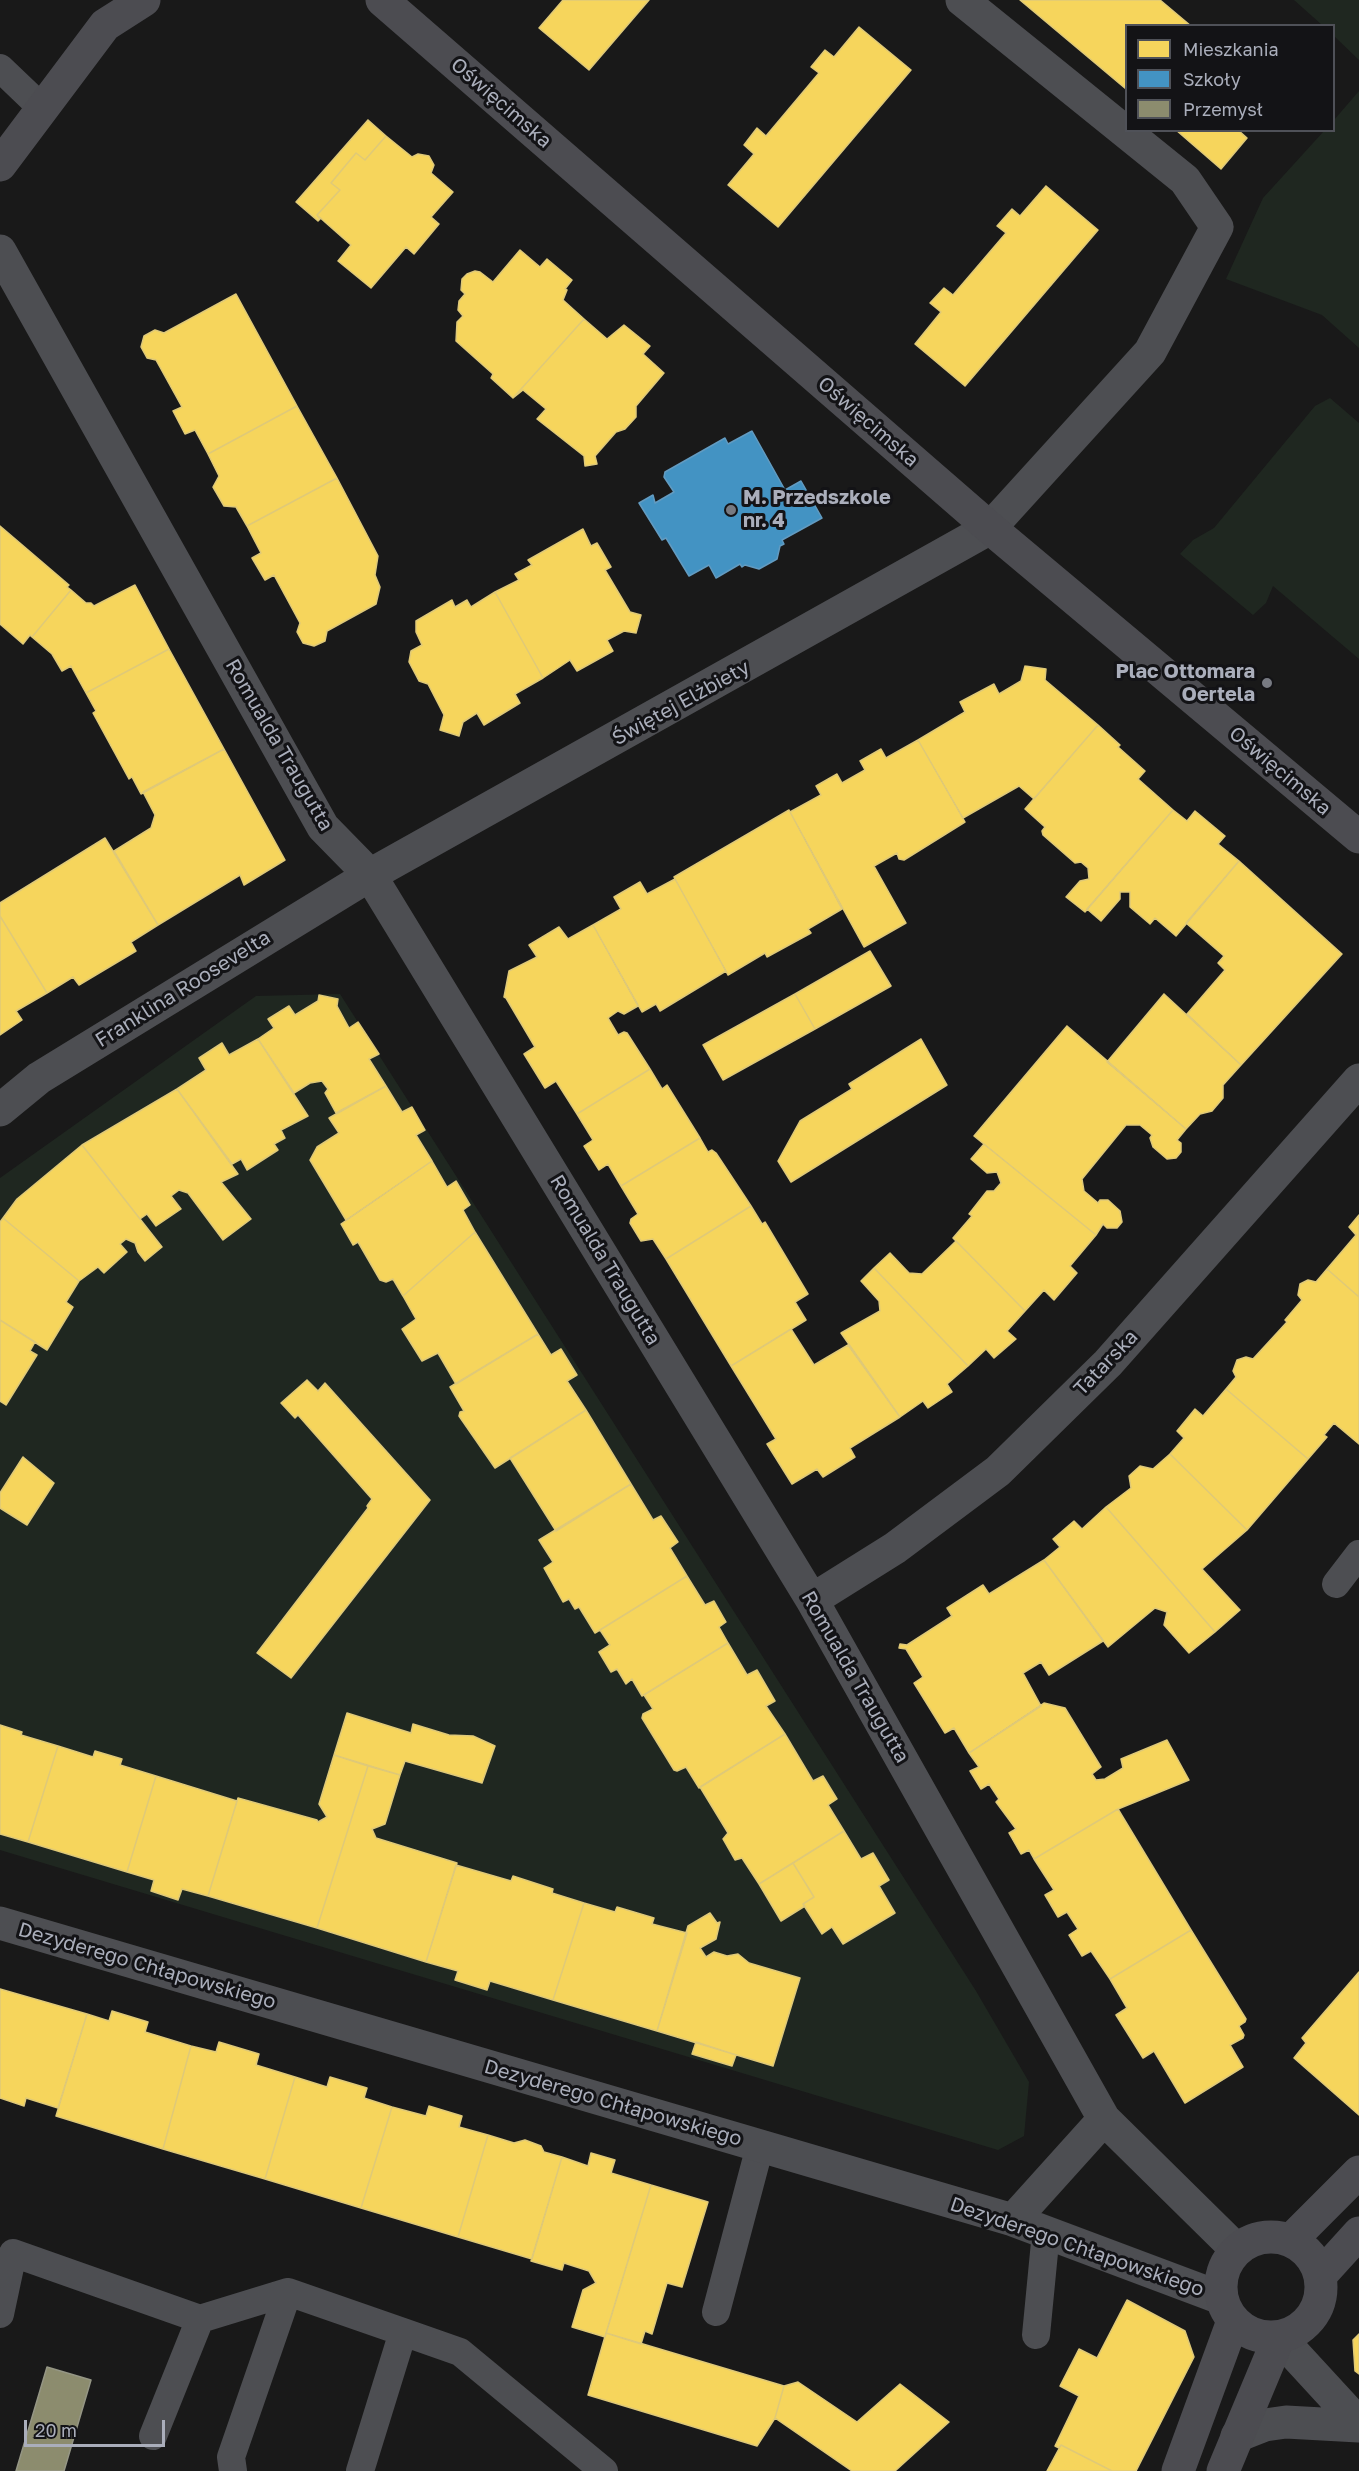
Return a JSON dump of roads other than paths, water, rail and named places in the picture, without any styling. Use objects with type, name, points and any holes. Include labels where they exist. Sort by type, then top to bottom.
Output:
[{"type":"street","points":[[0,165],[43,109],[107,13],[144,0]]},
{"type":"street","name":"Oświęcimska","points":[[382,0],[990,528],[1359,837]]},
{"type":"street","name":"Świętej Elżbiety","points":[[962,0],[1125,132]]},
{"type":"street","name":"Świętej Elżbiety","points":[[370,875],[990,528],[1150,352],[1217,227],[1185,180],[1126,132]]},
{"type":"street","name":"Romualda Traugutta","points":[[0,251],[322,827],[370,875],[812,1600],[1104,2118],[1237,2250]]},
{"type":"street","name":"Franklina Roosevelta","points":[[0,1110],[49,1072],[370,875]]},
{"type":"street","name":"Tatarska","points":[[812,1600],[895,1548],[998,1471],[1108,1363],[1359,1080]]},
{"type":"street","name":"Dezyderego Chłapowskiego","points":[[0,1923],[1013,2220],[1227,2309]]},
{"type":"street","points":[[1013,2220],[1104,2118]]},
{"type":"street","points":[[1291,2240],[1359,2172]]},
{"type":"street","points":[[1320,2276],[1359,2233]]},
{"type":"street","points":[[1178,2471],[1227,2309],[1222,2275],[1227,2261],[1248,2242],[1262,2237],[1291,2240],[1303,2248],[1314,2260],[1320,2276],[1322,2292],[1317,2309],[1308,2322],[1294,2332],[1279,2337],[1254,2335],[1227,2309]]},
{"type":"street","points":[[1279,2337],[1359,2425]]},
{"type":"street","points":[[1223,2471],[1279,2337]]},
{"type":"street","points":[[1237,2436],[1265,2425],[1286,2422],[1359,2425]]},
{"type":"lane","points":[[0,68],[43,109]]},
{"type":"lane","points":[[1336,1584],[1359,1554]]},
{"type":"lane","points":[[716,2312],[760,2146]]},
{"type":"lane","points":[[1036,2335],[1046,2232]]},
{"type":"lane","points":[[0,2314],[6,2248],[200,2319],[288,2292],[460,2352],[604,2471]]},
{"type":"lane","points":[[233,2471],[231,2457],[288,2292]]},
{"type":"lane","points":[[153,2436],[200,2319]]},
{"type":"lane","points":[[367,2469],[403,2332]]},
{"type":"place","name":"M. Przedszkole nr. 4","points":[[731,510]]},
{"type":"place","name":"Plac Ottomara Oertela","points":[[1267,683]]}]
